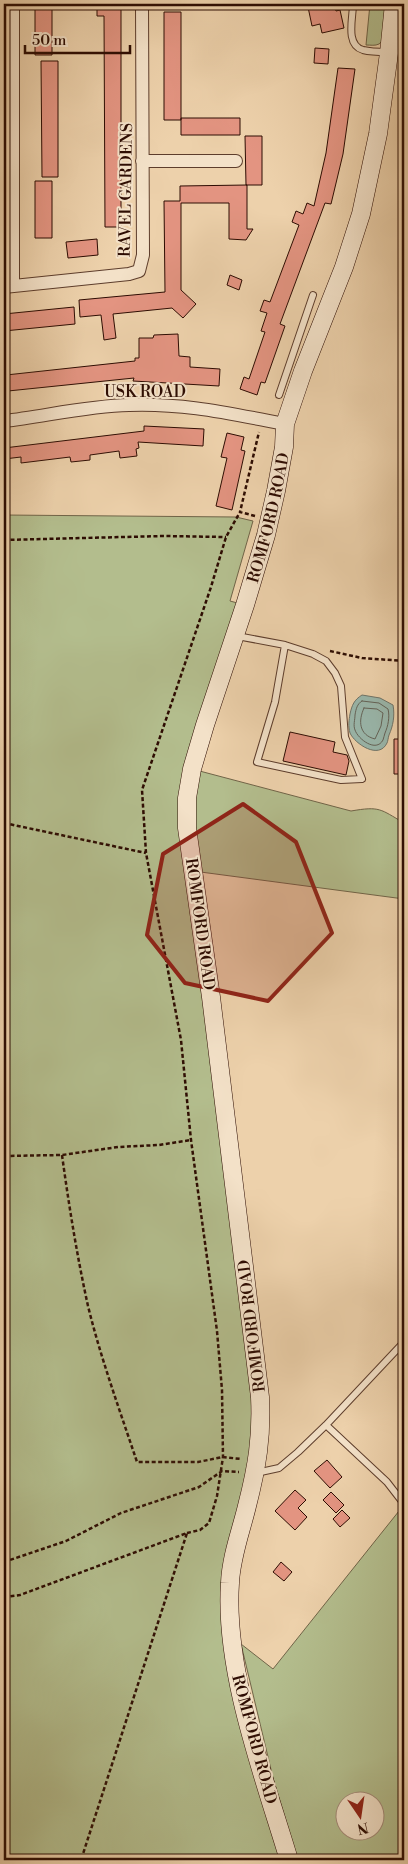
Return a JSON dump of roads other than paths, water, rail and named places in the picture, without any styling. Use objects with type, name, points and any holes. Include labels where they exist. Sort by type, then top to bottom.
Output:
[{"type":"street","points":[[9,286],[13,4]]},
{"type":"street","name":"RAVEL GARDENS","points":[[9,286],[129,274],[139,271],[143,255],[142,4]]},
{"type":"street","name":"ROMFORD ROAD","points":[[289,1860],[245,1710],[230,1634],[228,1608],[230,1581],[234,1555],[255,1473],[260,1441],[260,1397],[211,996],[187,828],[187,798],[192,770],[266,535],[284,447],[285,424],[296,369],[311,328],[344,267],[361,214],[378,134],[394,4]]},
{"type":"street","points":[[142,161],[236,161]]},
{"type":"street","name":"USK ROAD","points":[[4,421],[102,406],[130,405],[197,407],[285,424]]},
{"type":"lane","points":[[353,4],[352,41],[363,50],[389,52]]},
{"type":"lane","points":[[311,328],[313,295]]},
{"type":"lane","points":[[279,395],[296,369]]},
{"type":"lane","points":[[235,636],[285,645],[314,654],[326,661],[335,673],[341,686],[345,738],[362,779],[341,780],[257,762],[275,702],[285,645]]},
{"type":"lane","points":[[255,1473],[278,1468],[298,1452],[404,1342]]},
{"type":"lane","points":[[326,1425],[387,1482],[404,1504]]},
{"type":"water","points":[[362,695],[380,698],[393,705],[393,721],[387,742],[379,750],[367,748],[357,742],[350,733],[350,714],[355,701]]}]
